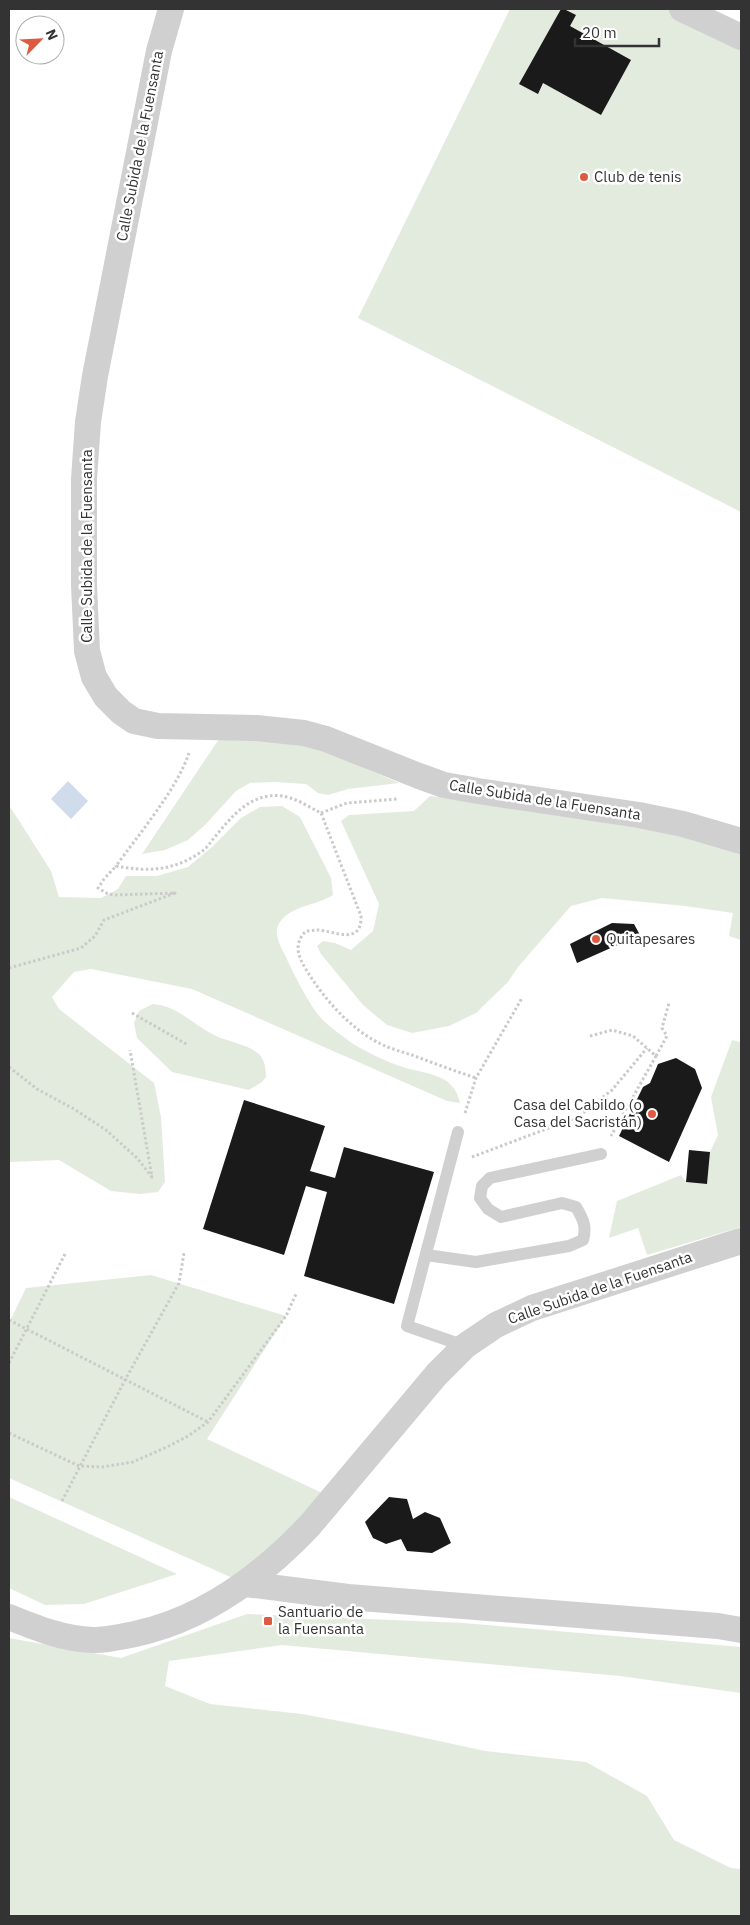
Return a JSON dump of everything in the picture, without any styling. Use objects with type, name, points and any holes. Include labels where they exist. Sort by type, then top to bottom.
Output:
[{"type":"street","name":"Calle Subida de la Fuensanta","points":[[171,9],[159,51],[95,376],[90,412],[84,479],[85,620],[87,651],[94,677],[106,697],[121,712],[134,721],[158,726],[256,728],[304,734],[326,739],[444,784],[478,791],[639,815],[683,824],[741,840]]},
{"type":"street","points":[[682,9],[741,37]]},
{"type":"street","name":"Calle Subida de la Fuensanta","points":[[9,1617],[45,1631],[68,1637],[94,1640],[120,1638],[147,1632],[199,1611],[246,1584],[271,1564],[310,1525],[437,1374],[464,1346],[496,1325],[532,1308],[741,1241]]},
{"type":"street","points":[[246,1584],[348,1598],[718,1626],[741,1630]]},
{"type":"lane","points":[[458,1132],[407,1326],[464,1346]]},
{"type":"lane","points":[[426,1255],[476,1262],[570,1246],[583,1240],[586,1230],[584,1220],[576,1207],[562,1203],[501,1217],[488,1209],[480,1198],[482,1186],[490,1178],[601,1154]]},
{"type":"path","points":[[9,968],[81,948],[95,936],[104,920],[175,893],[108,894],[98,888],[167,795],[187,761],[194,738],[203,727]]},
{"type":"path","points":[[321,813],[347,803],[403,799],[412,789],[419,776]]},
{"type":"path","points":[[116,866],[138,870],[154,870],[180,864],[202,852],[238,810],[265,796],[282,796],[295,799],[321,813],[361,916],[361,924],[355,932],[346,936],[319,930],[306,931],[300,937],[297,947],[306,969],[320,992],[332,1006],[353,1025],[382,1045],[476,1078]]},
{"type":"path","points":[[458,1132],[476,1078],[522,998]]},
{"type":"path","points":[[601,1154],[667,1036],[662,1028],[669,1003]]},
{"type":"path","points":[[132,1014],[188,1046]]},
{"type":"path","points":[[590,1036],[612,1030],[633,1036],[656,1056]]},
{"type":"path","points":[[448,1166],[578,1117],[612,1090],[647,1048]]},
{"type":"path","points":[[9,1068],[37,1089],[74,1109],[106,1130],[137,1158],[152,1177],[130,1050]]},
{"type":"path","points":[[62,1501],[125,1380],[179,1284],[184,1253]]},
{"type":"path","points":[[9,1363],[65,1254]]},
{"type":"path","points":[[9,1433],[79,1466],[102,1467],[132,1462],[188,1436],[208,1422],[286,1316],[296,1294]]},
{"type":"path","points":[[9,1320],[208,1422]]},
{"type":"shaded area","name":"Club de tenis","points":[[510,9],[682,9],[741,37],[741,512],[358,318]]},
{"type":"shaded area","points":[[219,739],[298,740],[399,783],[348,789],[328,795],[318,793],[306,784],[250,783],[236,791],[205,825],[188,840],[165,850],[142,854]]},
{"type":"shaded area","points":[[430,796],[633,821],[741,849],[741,940],[729,936],[733,913],[602,898],[571,906],[518,967],[508,982],[476,1013],[449,1026],[412,1033],[387,1025],[363,1005],[321,954],[317,946],[323,941],[335,943],[351,950],[373,931],[379,904],[341,821],[349,815],[414,811]]},
{"type":"shaded area","points":[[9,805],[51,871],[59,897],[101,898],[118,889],[126,876],[157,876],[188,867],[212,847],[241,818],[260,807],[282,806],[300,817],[331,878],[333,895],[298,908],[286,916],[278,926],[277,935],[280,944],[302,988],[320,1017],[349,1041],[388,1062],[428,1073],[445,1080],[452,1085],[460,1103],[447,1101],[192,989],[91,969],[74,972],[52,997],[59,1009],[154,1083],[161,1117],[165,1182],[158,1192],[140,1194],[111,1191],[59,1160],[9,1162]]},
{"type":"shaded area","points":[[153,1004],[170,1008],[206,1031],[255,1051],[263,1060],[266,1077],[262,1082],[249,1090],[172,1072],[137,1038],[134,1023],[139,1011]]},
{"type":"shaded area","points":[[741,1039],[741,1227],[647,1255],[638,1228],[609,1238],[617,1201],[681,1175],[686,1182],[707,1184],[710,1152],[718,1135],[711,1097],[732,1040],[740,1042]]},
{"type":"shaded area","points":[[151,1275],[286,1316],[207,1439],[333,1498],[246,1584],[9,1478],[9,1323],[26,1288]]},
{"type":"shaded area","points":[[9,1497],[177,1574],[84,1604],[45,1605],[9,1588]]},
{"type":"shaded area","points":[[247,1614],[464,1623],[741,1647],[741,1693],[620,1676],[282,1645],[169,1661],[165,1686],[210,1704],[302,1714],[485,1751],[586,1762],[647,1796],[674,1840],[731,1868],[741,1869],[741,1916],[9,1916],[9,1638],[121,1658]]},
{"type":"water","points":[[68,781],[88,801],[71,819],[51,799]]},
{"type":"building","points":[[561,9],[576,15],[570,26],[631,60],[601,115],[543,83],[538,94],[519,84]]},
{"type":"building","points":[[612,923],[634,924],[640,935],[577,963],[570,944]]},
{"type":"building","points":[[676,1058],[695,1069],[702,1088],[669,1162],[619,1136],[643,1087],[650,1083],[658,1064]]},
{"type":"building","points":[[244,1100],[325,1126],[310,1171],[335,1178],[344,1147],[434,1172],[394,1304],[304,1276],[327,1192],[306,1186],[284,1255],[203,1229]]},
{"type":"building","points":[[689,1150],[710,1152],[707,1184],[686,1182]]},
{"type":"building","points":[[389,1497],[407,1499],[413,1519],[425,1512],[440,1518],[451,1543],[432,1553],[407,1551],[401,1539],[386,1544],[373,1538],[365,1522]]},
{"type":"place","name":"Club de tenis","points":[[584,177]]},
{"type":"place","name":"Quitapesares","points":[[596,939]]},
{"type":"place","name":"Casa del Cabildo (o Casa del Sacristán)","points":[[652,1114]]},
{"type":"place","name":"Santuario de la Fuensanta","points":[[268,1621]]}]
